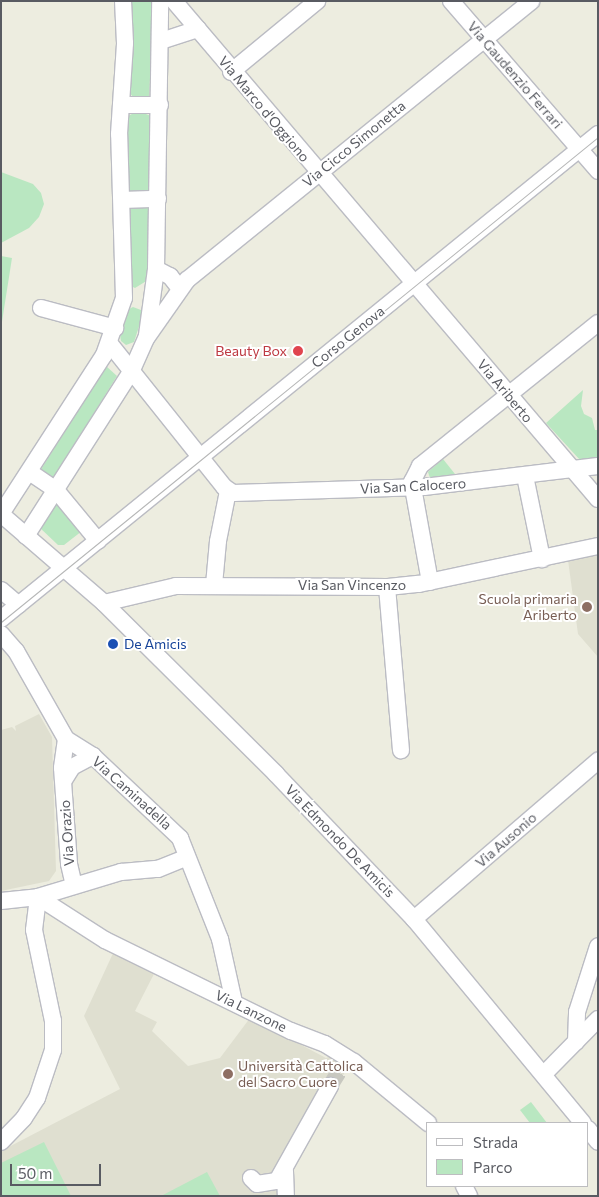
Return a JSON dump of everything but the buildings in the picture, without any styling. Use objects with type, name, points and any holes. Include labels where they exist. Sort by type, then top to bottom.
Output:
[{"type":"street","points":[[123,1],[124,43],[121,105],[124,298],[110,344],[31,473],[1,514],[26,536],[132,370],[147,337],[156,269],[161,41],[160,1]]},
{"type":"street","name":"Via Marco d'Oggiono","points":[[174,1],[231,72],[414,283]]},
{"type":"street","points":[[231,72],[317,1]]},
{"type":"street","name":"Via Gaudenzio Ferrari","points":[[451,1],[598,171]]},
{"type":"street","name":"Via Cicco Simonetta","points":[[147,337],[187,280],[531,1]]},
{"type":"street","points":[[161,41],[198,29]]},
{"type":"street","points":[[121,105],[160,105]]},
{"type":"street","name":"Corso Genova","points":[[1,619],[19,605],[71,573],[98,540],[598,134]]},
{"type":"street","points":[[122,200],[158,199]]},
{"type":"street","points":[[156,269],[170,276],[180,289]]},
{"type":"street","name":"Via Ariberto","points":[[414,283],[598,500]]},
{"type":"street","points":[[124,298],[151,299]]},
{"type":"street","points":[[42,308],[115,328]]},
{"type":"street","points":[[430,582],[412,482],[420,466],[598,323]]},
{"type":"street","points":[[110,344],[228,491],[218,541],[214,585]]},
{"type":"street","name":"Via San Calocero","points":[[228,491],[237,494],[413,486],[525,476],[598,466]]},
{"type":"street","points":[[31,473],[56,490],[98,540]]},
{"type":"street","points":[[525,476],[542,559]]},
{"type":"street","name":"Via Edmondo De Amicis","points":[[26,536],[104,603],[276,774],[414,919],[582,1122]]},
{"type":"street","name":"Via San Vincenzo","points":[[104,603],[176,586],[387,587],[430,582],[598,546]]},
{"type":"street","points":[[387,587],[401,750]]},
{"type":"street","points":[[1,590],[19,605]]},
{"type":"street","name":"Via Caminadella","points":[[1,634],[14,648],[66,739],[94,756],[174,830],[220,939],[234,1002]]},
{"type":"street","name":"Via Orazio","points":[[66,739],[64,780],[69,864],[74,885]]},
{"type":"street","name":"Via Orazio","points":[[64,780],[72,767],[94,756]]},
{"type":"street","name":"Via Ausonio","points":[[414,919],[598,761]]},
{"type":"street","points":[[8,900],[38,897],[121,872],[158,868],[187,857]]},
{"type":"street","points":[[1,1142],[24,1118],[37,1098],[53,1050],[53,1021],[34,925],[38,897]]},
{"type":"street","name":"Via Lanzone","points":[[38,897],[105,940],[325,1044],[427,1122]]},
{"type":"street","points":[[576,1042],[577,1012],[598,946]]},
{"type":"street","points":[[544,1074],[598,1019]]},
{"type":"street","points":[[251,1178],[257,1184],[277,1181],[285,1171],[330,1086]]},
{"type":"street","points":[[589,1130],[598,1142]]},
{"type":"street","points":[[285,1171],[286,1196]]},
{"type":"shaded area","name":"Scuola primaria Ariberto","points":[[598,553],[598,657],[578,634],[568,560]]},
{"type":"shaded area","points":[[39,714],[52,737],[56,871],[49,881],[1,891],[1,730],[12,727],[16,731],[15,726]]},
{"type":"shaded area","name":"Università Cattolica del Sacro Cuore","points":[[115,949],[156,970],[135,1011],[157,1022],[152,1031],[188,1066],[220,1058],[250,1018],[326,1058],[331,1056],[347,1068],[281,1189],[282,1196],[1,1196],[1,1151],[120,1089],[84,1016]]},
{"type":"green space","points":[[130,1],[154,1],[149,98],[133,97],[129,92]]},
{"type":"green space","points":[[138,111],[151,116],[150,192],[125,192],[127,122],[128,116]]},
{"type":"green space","points":[[1,172],[33,184],[41,193],[44,204],[39,217],[29,228],[1,243]]},
{"type":"green space","points":[[128,208],[149,208],[148,280],[135,288],[131,286]]},
{"type":"green space","points":[[1,256],[12,258],[1,328]]},
{"type":"green space","points":[[133,307],[141,310],[143,314],[134,342],[126,345],[121,341],[120,335],[129,309]]},
{"type":"green space","points":[[106,366],[117,376],[54,478],[40,471]]},
{"type":"green space","points":[[583,390],[581,406],[584,414],[592,418],[595,430],[598,430],[598,457],[580,460],[546,423]]},
{"type":"green space","points":[[443,459],[455,474],[430,478],[428,472]]},
{"type":"green space","points":[[56,504],[82,531],[64,545],[58,545],[38,526]]},
{"type":"green space","points":[[531,1102],[546,1122],[529,1122],[520,1110]]},
{"type":"green space","points":[[44,1142],[71,1196],[1,1196],[1,1163]]},
{"type":"green space","points":[[207,1172],[220,1196],[161,1196]]},
{"type":"tunnel","points":[[330,1086],[343,1065]]},
{"type":"tram line","points":[[1,622],[598,137]]},
{"type":"place","name":"Beauty Box","points":[[298,351]]},
{"type":"place","name":"Scuola primaria Ariberto","points":[[587,607]]},
{"type":"place","name":"De Amicis","points":[[113,644]]},
{"type":"place","name":"Università Cattolica del Sacro Cuore","points":[[228,1074]]}]
